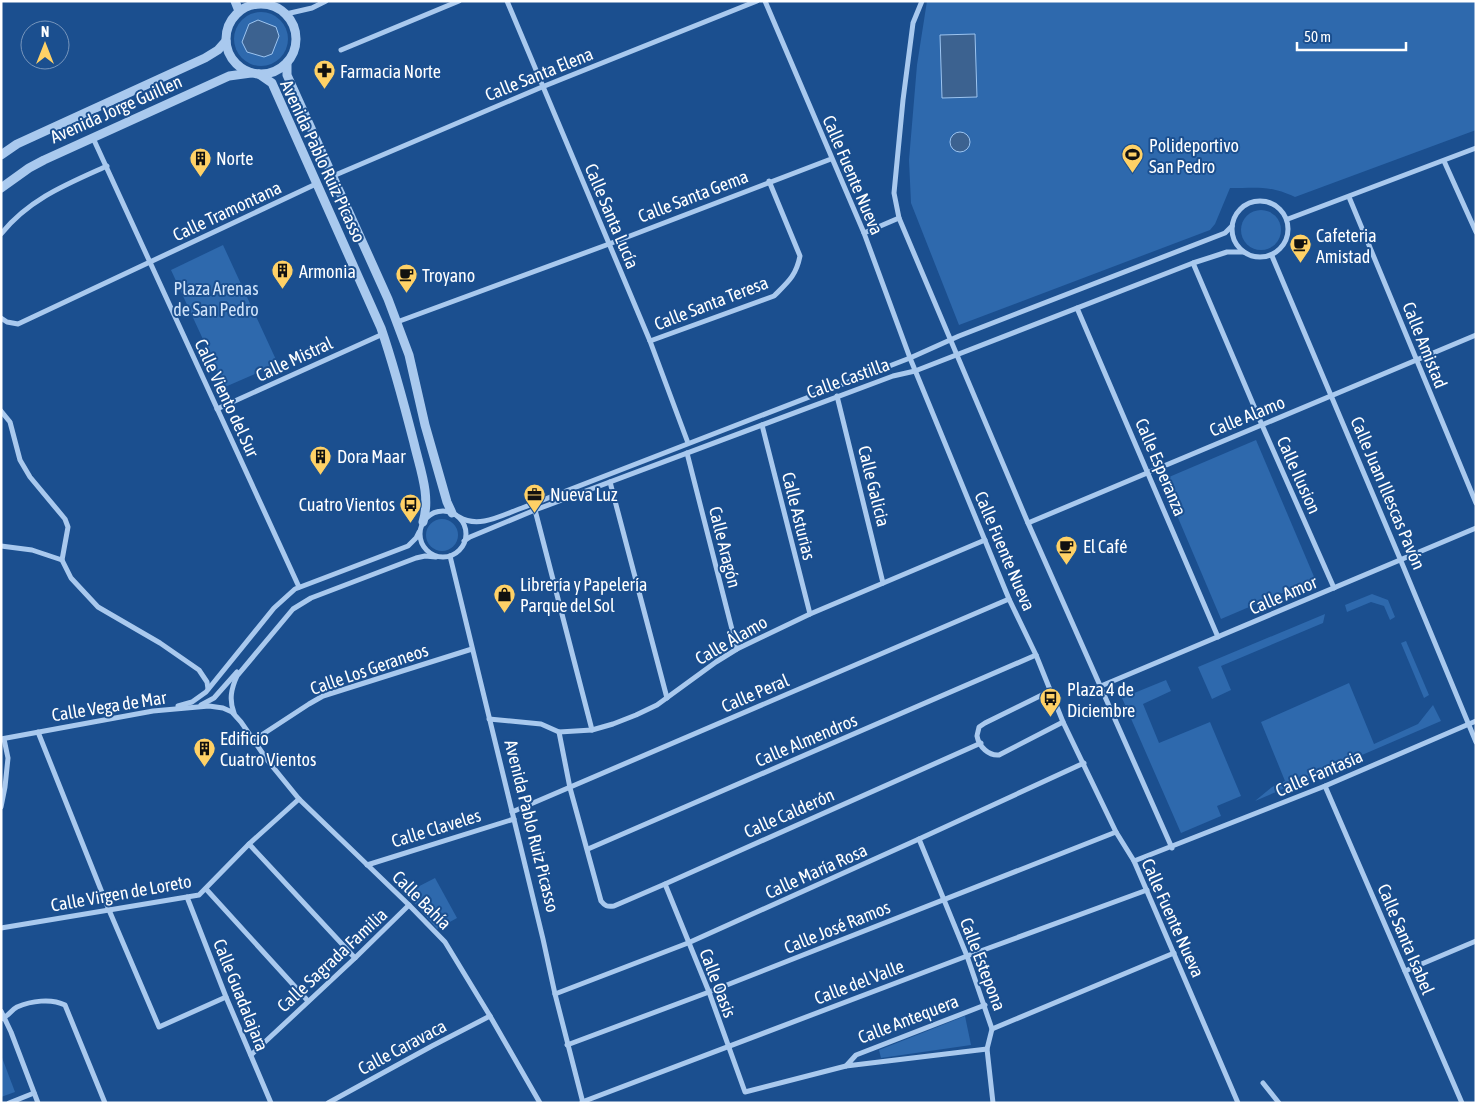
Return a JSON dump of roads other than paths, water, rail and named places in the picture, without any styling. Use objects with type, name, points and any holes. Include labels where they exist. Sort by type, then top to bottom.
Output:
[{"type":"street","points":[[235,1],[239,12]]},
{"type":"street","points":[[286,14],[312,8],[326,1]]},
{"type":"street","points":[[341,50],[459,1]]},
{"type":"street","name":"Calle Santa Lucía","points":[[506,1],[650,341],[688,443]]},
{"type":"street","name":"Calle Santa Elena","points":[[332,176],[542,87],[757,1]]},
{"type":"street","name":"Calle Fuente Nueva","points":[[765,1],[864,233],[915,371],[1009,598],[1036,655],[1063,722],[1116,832],[1134,862],[1147,890],[1238,1103]]},
{"type":"street","name":"Calle Fuente Nueva","points":[[922,1],[913,23],[903,100],[894,193],[899,218],[1028,523],[1172,848]]},
{"type":"street","points":[[262,2],[286,14],[295,28],[297,37],[294,53],[287,63],[268,74],[255,73],[243,69],[236,64],[231,57],[226,42],[229,25],[233,18],[246,7],[262,2]]},
{"type":"street","name":"Avenida Jorge Guillen","points":[[1,155],[17,144],[205,58],[218,50],[226,42]]},
{"type":"street","name":"Avenida Pablo Ruiz Picasso","points":[[287,63],[287,75],[397,322],[409,355],[425,424],[447,502],[464,523],[464,541]]},
{"type":"street","name":"Avenida Jorge Guillen","points":[[1,188],[29,168],[229,76],[255,73]]},
{"type":"street","name":"Avenida Pablo Ruiz Picasso","points":[[255,73],[272,83],[383,334],[402,396],[425,489],[426,508],[419,532]]},
{"type":"street","name":"Calle Viento del Sur","points":[[94,138],[299,587]]},
{"type":"street","points":[[1288,219],[1476,148]]},
{"type":"street","name":"Calle Santa Gema","points":[[397,322],[609,244],[831,159]]},
{"type":"street","points":[[1444,161],[1476,232]]},
{"type":"street","points":[[1,234],[29,206],[50,192],[107,166]]},
{"type":"street","name":"Calle Santa Teresa","points":[[650,341],[774,296],[790,281],[798,268],[800,256],[770,181]]},
{"type":"street","name":"Calle Tramontana","points":[[1,318],[13,324],[18,324],[316,184]]},
{"type":"street","name":"Calle Amistad","points":[[1349,197],[1476,503]]},
{"type":"street","points":[[1250,202],[1270,202],[1282,211],[1288,219],[1286,240],[1281,249],[1272,256],[1263,258],[1253,256],[1238,247],[1233,239],[1232,226],[1235,216],[1241,208],[1250,202]]},
{"type":"street","points":[[864,233],[899,218]]},
{"type":"street","name":"Calle Castilla","points":[[456,515],[467,521],[484,522],[522,508],[1225,234],[1232,226]]},
{"type":"street","name":"Calle Castilla","points":[[464,541],[535,510],[837,396],[893,376],[915,371],[1194,263],[1227,252],[1244,252]]},
{"type":"street","name":"Calle Juan Illescas Pavón","points":[[1272,256],[1476,742]]},
{"type":"street","name":"Calle Ilusion","points":[[1194,263],[1262,425],[1334,588]]},
{"type":"street","name":"Calle Esperanza","points":[[1078,308],[1218,637]]},
{"type":"street","name":"Calle Mistral","points":[[217,409],[383,334]]},
{"type":"street","name":"Calle Alamo","points":[[1028,523],[1148,471],[1476,335]]},
{"type":"street","name":"Calle Galicia","points":[[837,396],[883,583]]},
{"type":"street","points":[[1,411],[10,422],[20,460],[30,477],[65,520],[68,527],[62,560],[71,578],[98,607],[160,643],[199,670],[207,682],[205,697],[207,705]]},
{"type":"street","name":"Calle Asturias","points":[[762,425],[810,614]]},
{"type":"street","name":"Calle Aragón","points":[[687,453],[736,649]]},
{"type":"street","points":[[610,482],[667,698]]},
{"type":"street","points":[[535,510],[592,730]]},
{"type":"street","points":[[423,522],[429,516],[436,513],[444,512],[456,515]]},
{"type":"street","name":"Calle Amor","points":[[1101,686],[1476,528]]},
{"type":"street","points":[[167,709],[192,702],[207,691],[280,601],[299,587],[404,548],[411,544],[419,532]]},
{"type":"street","points":[[419,532],[423,547],[436,557]]},
{"type":"street","name":"Calle Álamo","points":[[490,719],[541,724],[559,732],[592,730],[636,715],[667,698],[736,649],[810,614],[985,540]]},
{"type":"street","points":[[234,714],[231,704],[231,693],[237,676],[288,615],[304,601],[416,558],[425,556],[444,558],[450,556],[460,550],[464,541]]},
{"type":"street","points":[[1,546],[32,550],[62,560]]},
{"type":"street","name":"Avenida Pablo Ruiz Picasso","points":[[450,556],[567,1045],[583,1102]]},
{"type":"street","name":"Calle Peral","points":[[512,812],[1009,598]]},
{"type":"street","name":"Calle Los Geraneos","points":[[254,740],[323,696],[472,649]]},
{"type":"street","name":"Calle Almendros","points":[[588,849],[1036,655]]},
{"type":"street","points":[[207,705],[231,678],[242,669]]},
{"type":"street","points":[[1050,691],[985,722],[979,727],[977,736],[988,753],[999,755],[1063,722]]},
{"type":"street","name":"Calle Vega de Mar","points":[[3,739],[153,710],[207,705],[223,708],[234,714]]},
{"type":"street","name":"Calle Bahía","points":[[234,714],[268,761],[299,799],[445,942],[540,1103]]},
{"type":"street","name":"Calle Fantasia","points":[[1134,862],[1325,786],[1476,721]]},
{"type":"street","points":[[38,732],[109,910],[159,1028],[226,998]]},
{"type":"street","points":[[559,732],[570,788],[588,849]]},
{"type":"street","points":[[1,808],[8,758],[3,739]]},
{"type":"street","name":"Calle Calderón","points":[[588,849],[602,901],[608,907],[614,906],[981,743]]},
{"type":"street","name":"Calle María Rosa","points":[[555,994],[688,943],[1084,763]]},
{"type":"street","name":"Calle Santa Isabel","points":[[1325,786],[1462,1103]]},
{"type":"street","name":"Calle Virgen de Loreto","points":[[1,928],[199,895],[299,799]]},
{"type":"street","name":"Calle Claveles","points":[[367,865],[514,819]]},
{"type":"street","name":"Calle José Ramos","points":[[567,1045],[709,992],[1116,832]]},
{"type":"street","name":"Calle Estepona","points":[[920,839],[967,956],[992,1029],[987,1049],[994,1103]]},
{"type":"street","points":[[250,844],[355,958]]},
{"type":"street","name":"Calle Oasis","points":[[665,884],[709,992],[727,1047],[745,1092]]},
{"type":"street","points":[[206,889],[308,1001]]},
{"type":"street","name":"Calle del Valle","points":[[583,1102],[967,956],[1147,890]]},
{"type":"street","name":"Calle Guadalajara","points":[[187,897],[226,998],[270,1103]]},
{"type":"street","name":"Calle Sagrada Familia","points":[[251,1055],[409,905]]},
{"type":"street","points":[[1405,970],[1476,941]]},
{"type":"street","points":[[992,1029],[1174,954]]},
{"type":"street","points":[[3,1019],[16,1008],[33,1002],[59,1002],[65,1005],[105,1103]]},
{"type":"street","name":"Calle Antequera","points":[[846,1066],[856,1055],[985,1005]]},
{"type":"street","points":[[1,1010],[38,1103]]},
{"type":"street","name":"Calle Caravaca","points":[[328,1103],[490,1016]]},
{"type":"street","name":"Calle Antequera","points":[[745,1092],[846,1066],[987,1049]]},
{"type":"street","points":[[1263,1082],[1279,1103]]},
{"type":"street","points":[[10,1103],[34,1093]]},
{"type":"place","name":"Farmacia Norte","points":[[324,90]]},
{"type":"place","name":"Polideportivo San Pedro","points":[[1133,174]]},
{"type":"place","name":"Norte","points":[[200,177]]},
{"type":"place","name":"Cafeteria Amistad","points":[[1300,264]]},
{"type":"place","name":"Armonia","points":[[283,290]]},
{"type":"place","name":"Troyano","points":[[406,294]]},
{"type":"place","name":"Dora Maar","points":[[321,475]]},
{"type":"place","name":"Nueva Luz","points":[[534,513]]},
{"type":"place","name":"Cuatro Vientos","points":[[411,523]]},
{"type":"place","name":"El Café","points":[[1067,565]]},
{"type":"place","name":"Librería y Papelería Parque del Sol","points":[[504,613]]},
{"type":"place","name":"Plaza 4 de Diciembre","points":[[1051,718]]},
{"type":"place","name":"Edificio Cuatro Vientos","points":[[204,767]]},
{"type":"park label","name":"Plaza Arenas de San Pedro","points":[[216,298]]}]
